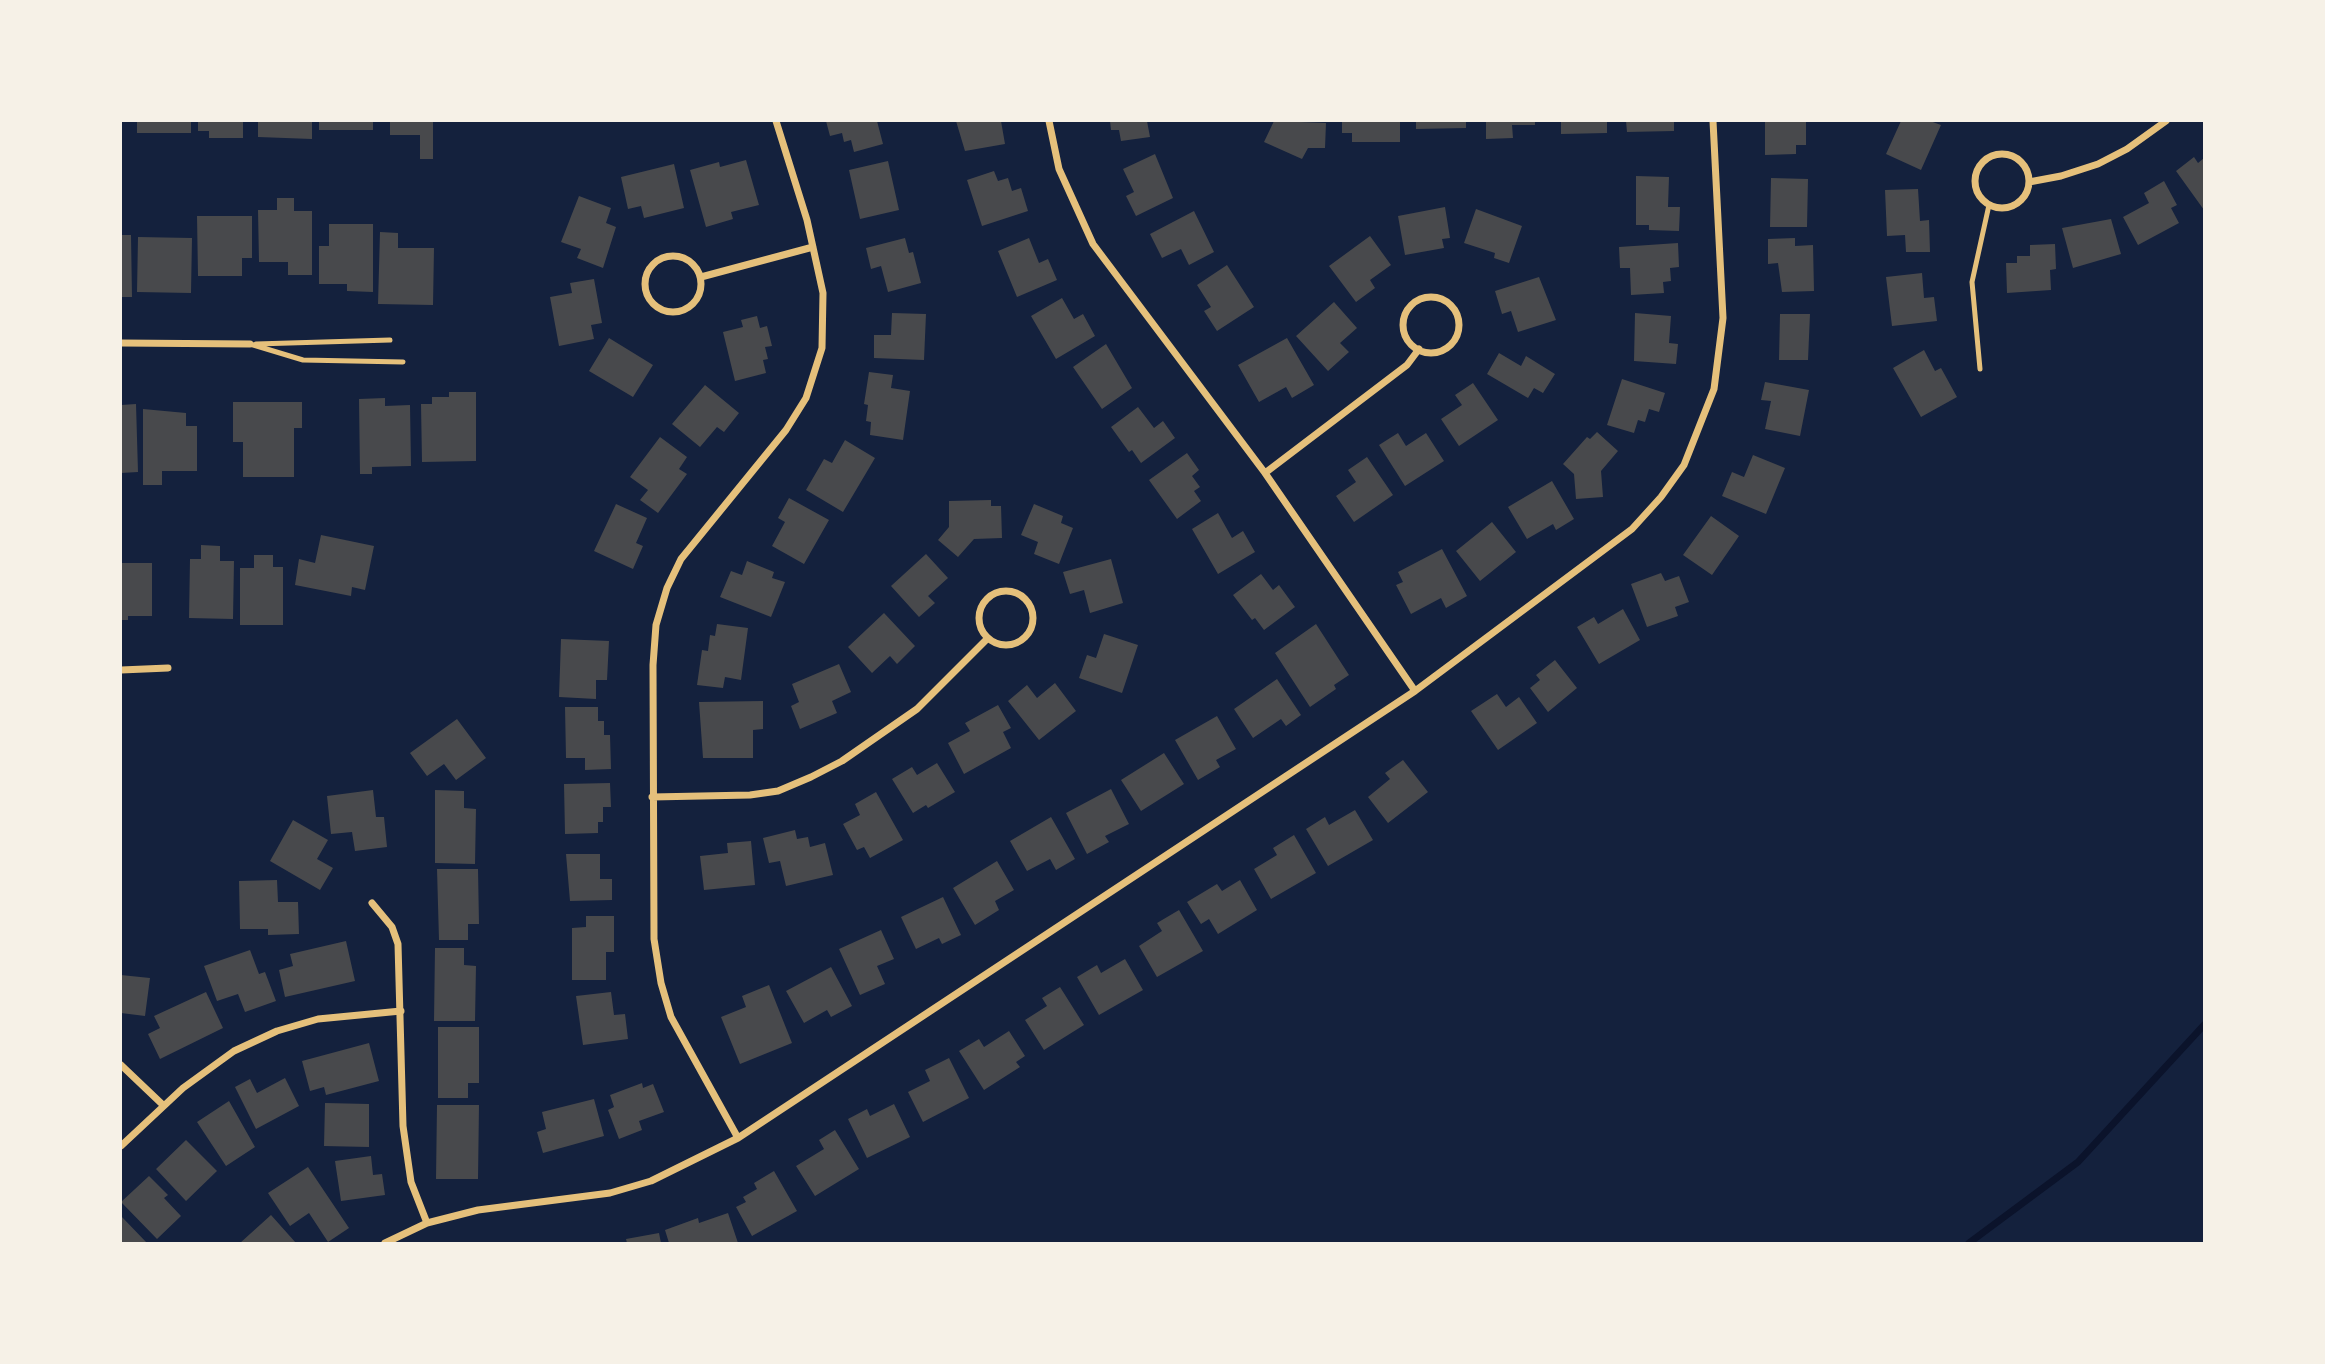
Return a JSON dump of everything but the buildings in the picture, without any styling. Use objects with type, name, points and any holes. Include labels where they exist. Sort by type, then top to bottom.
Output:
[{"type":"street","points":[[738,1138],[671,1017],[661,983],[654,939],[653,665],[656,625],[667,588],[681,559],[786,430],[806,398],[822,348],[824,318],[813,247],[776,121]]},
{"type":"street","points":[[1049,121],[1059,169],[1093,244],[1265,473],[1415,691]]},
{"type":"street","points":[[385,1243],[427,1223],[508,1204],[610,1193],[652,1181],[738,1138],[1415,691],[1632,529],[1661,498],[1684,465],[1714,389],[1723,318],[1713,121]]},
{"type":"street","points":[[2029,182],[2061,176],[2098,164],[2127,149],[2166,121]]},
{"type":"street","points":[[2001,154],[2017,159],[2024,165],[2029,182],[2027,191],[2016,205],[2007,208],[1989,205],[1982,200],[1975,184],[1975,175],[1984,160],[2001,154]]},
{"type":"street","points":[[701,277],[813,247]]},
{"type":"street","points":[[671,255],[690,261],[701,277],[699,295],[688,308],[680,311],[671,312],[654,305],[646,290],[648,271],[662,257],[671,255]]},
{"type":"street","points":[[1437,297],[1445,300],[1457,315],[1458,334],[1446,348],[1428,352],[1419,349],[1406,337],[1404,320],[1407,311],[1420,299],[1437,297]]},
{"type":"street","points":[[121,343],[250,344]]},
{"type":"street","points":[[1265,473],[1407,365],[1419,349]]},
{"type":"street","points":[[1002,591],[1019,595],[1031,608],[1033,617],[1027,634],[1013,644],[996,643],[988,638],[979,624],[981,606],[987,599],[1002,591]]},
{"type":"street","points":[[652,797],[750,795],[778,791],[811,778],[918,709],[988,638]]},
{"type":"street","points":[[121,670],[168,668]]},
{"type":"street","points":[[372,903],[393,927],[398,944],[406,1156],[411,1182],[427,1223]]},
{"type":"street","points":[[121,1146],[163,1105],[233,1051],[277,1031],[318,1019],[401,1011]]},
{"type":"street","points":[[121,1065],[163,1105]]},
{"type":"lane","points":[[1980,369],[1972,282],[1989,205]]},
{"type":"lane","points":[[250,344],[390,340]]},
{"type":"lane","points":[[250,344],[303,360],[404,362]]},
{"type":"waterway","points":[[1969,1243],[2078,1162],[2204,1025]]}]
